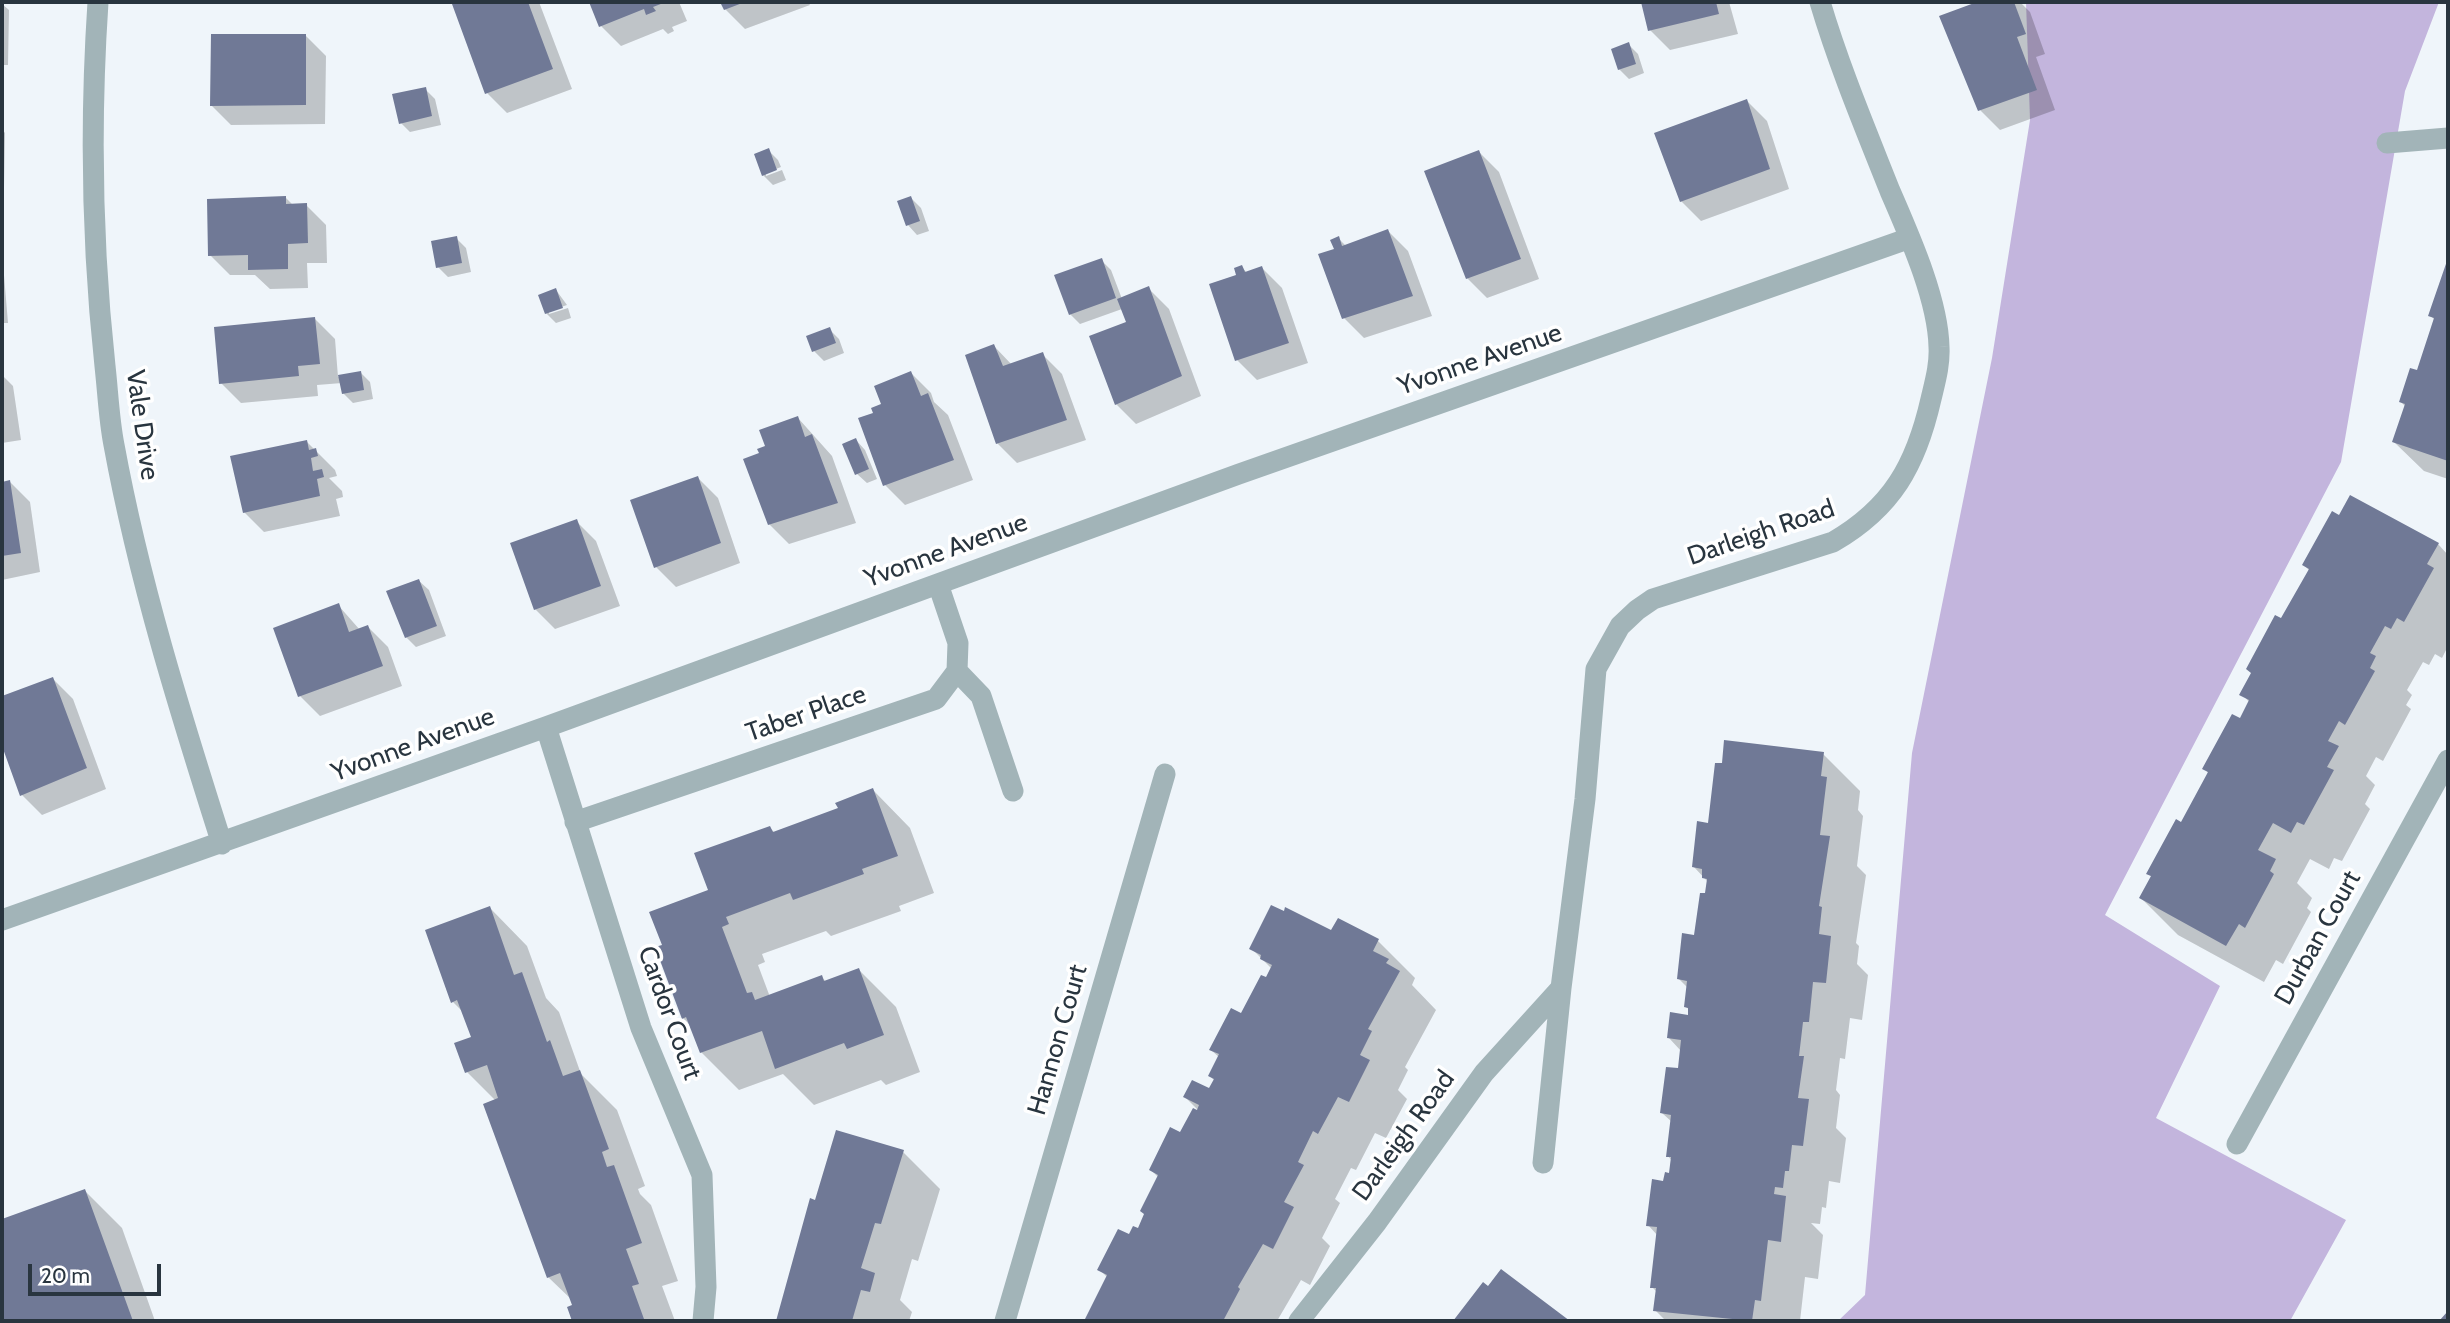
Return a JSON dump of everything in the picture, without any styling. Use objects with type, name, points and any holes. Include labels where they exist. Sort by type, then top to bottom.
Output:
[{"type":"street","name":"Vale Drive","points":[[98,2],[95,50],[95,215],[100,316],[113,443],[152,614],[222,844]]},
{"type":"street","name":"Darleigh Road","points":[[1543,1163],[1561,988],[1585,799],[1596,669],[1620,626],[1653,599],[1833,542],[1856,529],[1880,508],[1900,484],[1924,433],[1937,373],[1939,346],[1934,312],[1910,238],[1836,55],[1820,2]]},
{"type":"street","points":[[2387,143],[2448,138]]},
{"type":"street","name":"Yvonne Avenue","points":[[2,920],[222,844],[1252,469],[1910,238]]},
{"type":"street","points":[[938,584],[958,643],[957,671],[981,696],[1013,791]]},
{"type":"street","name":"Taber Place","points":[[575,822],[936,699],[957,671]]},
{"type":"street","name":"Cardor Court","points":[[546,727],[641,1028],[702,1175],[706,1287],[703,1321]]},
{"type":"street","name":"Durban Court","points":[[2237,1144],[2448,760]]},
{"type":"street","name":"Hannon Court","points":[[1006,1321],[1165,774]]},
{"type":"street","name":"Darleigh Road","points":[[1299,1321],[1377,1222],[1485,1073],[1561,988]]},
{"type":"shaded area","points":[[2026,2],[2439,2],[2405,91],[2341,462],[2105,915],[2220,986],[2156,1118],[2346,1220],[2290,1321],[1838,1321],[1865,1295],[1912,753],[1992,358],[2030,120]]},
{"type":"building","points":[[528,2],[553,69],[485,94],[452,4]]},
{"type":"building","points":[[589,2],[666,2],[653,7],[656,11],[646,15],[644,9],[599,27]]},
{"type":"building","points":[[720,2],[745,2],[724,10]]},
{"type":"building","points":[[1641,2],[1716,2],[1719,14],[1648,31]]},
{"type":"building","points":[[1977,2],[2014,2],[2026,34],[2017,37],[2037,90],[1978,111],[1939,16]]},
{"type":"building","points":[[211,34],[306,34],[306,105],[210,106]]},
{"type":"building","points":[[1629,42],[1636,64],[1618,70],[1611,49]]},
{"type":"building","points":[[426,87],[432,116],[399,124],[392,94]]},
{"type":"building","points":[[1747,99],[1770,169],[1680,202],[1654,133]]},
{"type":"building","points":[[769,148],[777,170],[762,176],[754,154]]},
{"type":"building","points":[[1479,150],[1521,259],[1466,279],[1424,171]]},
{"type":"building","points":[[286,196],[286,204],[307,203],[308,243],[288,244],[288,269],[248,270],[248,255],[208,256],[207,199]]},
{"type":"building","points":[[911,196],[920,221],[906,226],[897,201]]},
{"type":"building","points":[[1388,229],[1413,296],[1342,319],[1318,254],[1334,249],[1330,240],[1339,236],[1342,246]]},
{"type":"building","points":[[457,236],[462,263],[436,268],[431,241]]},
{"type":"building","points":[[1102,258],[1116,298],[1069,315],[1054,275]]},
{"type":"building","points":[[2448,258],[2448,461],[2392,442],[2405,404],[2399,402],[2410,368],[2417,370],[2434,318],[2428,316]]},
{"type":"building","points":[[1242,265],[1245,272],[1262,266],[1289,343],[1235,361],[1209,284],[1236,275],[1234,268]]},
{"type":"building","points":[[1149,286],[1182,376],[1115,405],[1089,336],[1126,322],[1117,299]]},
{"type":"building","points":[[556,288],[563,308],[545,314],[538,295]]},
{"type":"building","points":[[315,317],[320,364],[298,366],[299,376],[219,384],[214,327]]},
{"type":"building","points":[[830,327],[836,343],[812,352],[806,336]]},
{"type":"building","points":[[994,344],[1003,366],[1043,352],[1067,420],[996,444],[965,355]]},
{"type":"building","points":[[361,371],[364,390],[342,394],[338,375]]},
{"type":"building","points":[[911,371],[921,396],[928,393],[954,460],[883,486],[858,418],[873,413],[871,408],[881,404],[874,386]]},
{"type":"building","points":[[798,416],[805,437],[812,434],[838,503],[768,525],[743,459],[759,453],[757,449],[765,446],[759,430]]},
{"type":"building","points":[[856,438],[869,469],[855,475],[842,444]]},
{"type":"building","points":[[307,440],[309,450],[316,448],[318,456],[311,458],[313,471],[322,469],[324,477],[317,479],[320,496],[243,513],[230,456]]},
{"type":"building","points":[[698,476],[721,543],[654,568],[630,500]]},
{"type":"building","points":[[10,480],[21,553],[2,556],[2,482]]},
{"type":"building","points":[[2350,495],[2439,543],[2427,564],[2434,568],[2404,622],[2397,618],[2391,629],[2385,626],[2370,653],[2376,656],[2370,668],[2375,671],[2345,725],[2339,721],[2328,741],[2339,746],[2327,767],[2334,770],[2304,825],[2297,822],[2291,833],[2273,823],[2258,850],[2276,859],[2270,871],[2274,874],[2245,928],[2239,924],[2226,946],[2139,898],[2151,876],[2146,874],[2176,819],[2181,822],[2208,772],[2202,769],[2232,714],[2240,718],[2249,700],[2239,695],[2251,673],[2246,669],[2275,615],[2281,618],[2309,569],[2302,565],[2332,511],[2339,515]]},
{"type":"building","points":[[577,519],[601,586],[534,610],[510,543]]},
{"type":"building","points":[[419,579],[437,626],[405,638],[386,591]]},
{"type":"building","points":[[339,603],[349,632],[368,625],[383,666],[298,697],[273,628]]},
{"type":"building","points":[[53,677],[87,768],[20,796],[2,746],[2,696]]},
{"type":"building","points":[[1724,740],[1824,752],[1821,776],[1827,777],[1820,835],[1830,836],[1819,906],[1822,907],[1819,934],[1831,936],[1826,983],[1813,982],[1809,1022],[1803,1022],[1799,1056],[1804,1056],[1798,1098],[1809,1099],[1803,1146],[1792,1145],[1789,1171],[1785,1171],[1783,1188],[1775,1187],[1774,1194],[1786,1196],[1781,1242],[1768,1240],[1761,1301],[1755,1300],[1752,1321],[1653,1311],[1656,1288],[1650,1288],[1657,1227],[1646,1226],[1652,1179],[1663,1181],[1665,1172],[1669,1173],[1671,1157],[1666,1157],[1671,1115],[1660,1113],[1666,1067],[1678,1068],[1681,1040],[1667,1038],[1670,1012],[1688,1015],[1688,1008],[1684,1007],[1687,981],[1677,979],[1682,933],[1694,935],[1700,893],[1705,893],[1707,879],[1702,878],[1702,869],[1692,867],[1697,821],[1708,823],[1715,763],[1722,763]]},
{"type":"building","points":[[873,788],[898,856],[862,869],[864,874],[793,900],[790,893],[726,917],[729,924],[722,927],[747,993],[752,992],[755,1000],[822,975],[824,981],[859,968],[884,1035],[847,1049],[844,1043],[775,1069],[762,1031],[700,1053],[686,1017],[682,1019],[655,947],[662,945],[649,912],[708,890],[694,853],[770,826],[773,832],[838,808],[835,803]]},
{"type":"building","points":[[1271,905],[1284,911],[1285,907],[1331,930],[1338,918],[1379,939],[1373,951],[1389,959],[1386,963],[1400,971],[1368,1029],[1372,1031],[1360,1055],[1370,1060],[1349,1102],[1338,1097],[1318,1134],[1313,1131],[1298,1162],[1304,1165],[1284,1202],[1294,1207],[1273,1249],[1263,1244],[1238,1287],[1240,1289],[1223,1321],[1084,1321],[1107,1275],[1097,1270],[1118,1229],[1129,1234],[1133,1226],[1138,1228],[1144,1214],[1140,1211],[1158,1175],[1149,1170],[1170,1127],[1180,1132],[1193,1108],[1197,1110],[1199,1105],[1183,1097],[1192,1080],[1209,1088],[1214,1079],[1208,1076],[1219,1054],[1209,1050],[1231,1008],[1241,1013],[1261,975],[1266,977],[1272,965],[1249,949]]},
{"type":"building","points":[[490,906],[514,975],[522,972],[547,1042],[550,1040],[563,1076],[580,1070],[609,1149],[602,1152],[607,1167],[614,1165],[642,1243],[626,1249],[639,1284],[632,1286],[644,1319],[572,1321],[567,1307],[572,1305],[560,1273],[547,1278],[483,1104],[498,1098],[487,1065],[465,1073],[454,1043],[471,1037],[457,1000],[451,1003],[425,930]]},
{"type":"building","points":[[836,1130],[904,1150],[881,1224],[875,1223],[861,1268],[875,1273],[870,1292],[861,1290],[852,1321],[776,1321],[810,1198],[815,1200]]},
{"type":"building","points":[[85,1189],[133,1321],[2,1321],[2,1219]]},
{"type":"building","points":[[1501,1269],[1570,1321],[1453,1321],[1483,1282],[1488,1286]]},
{"type":"building","points":[[2448,1311],[2448,1321],[2439,1321]]}]
